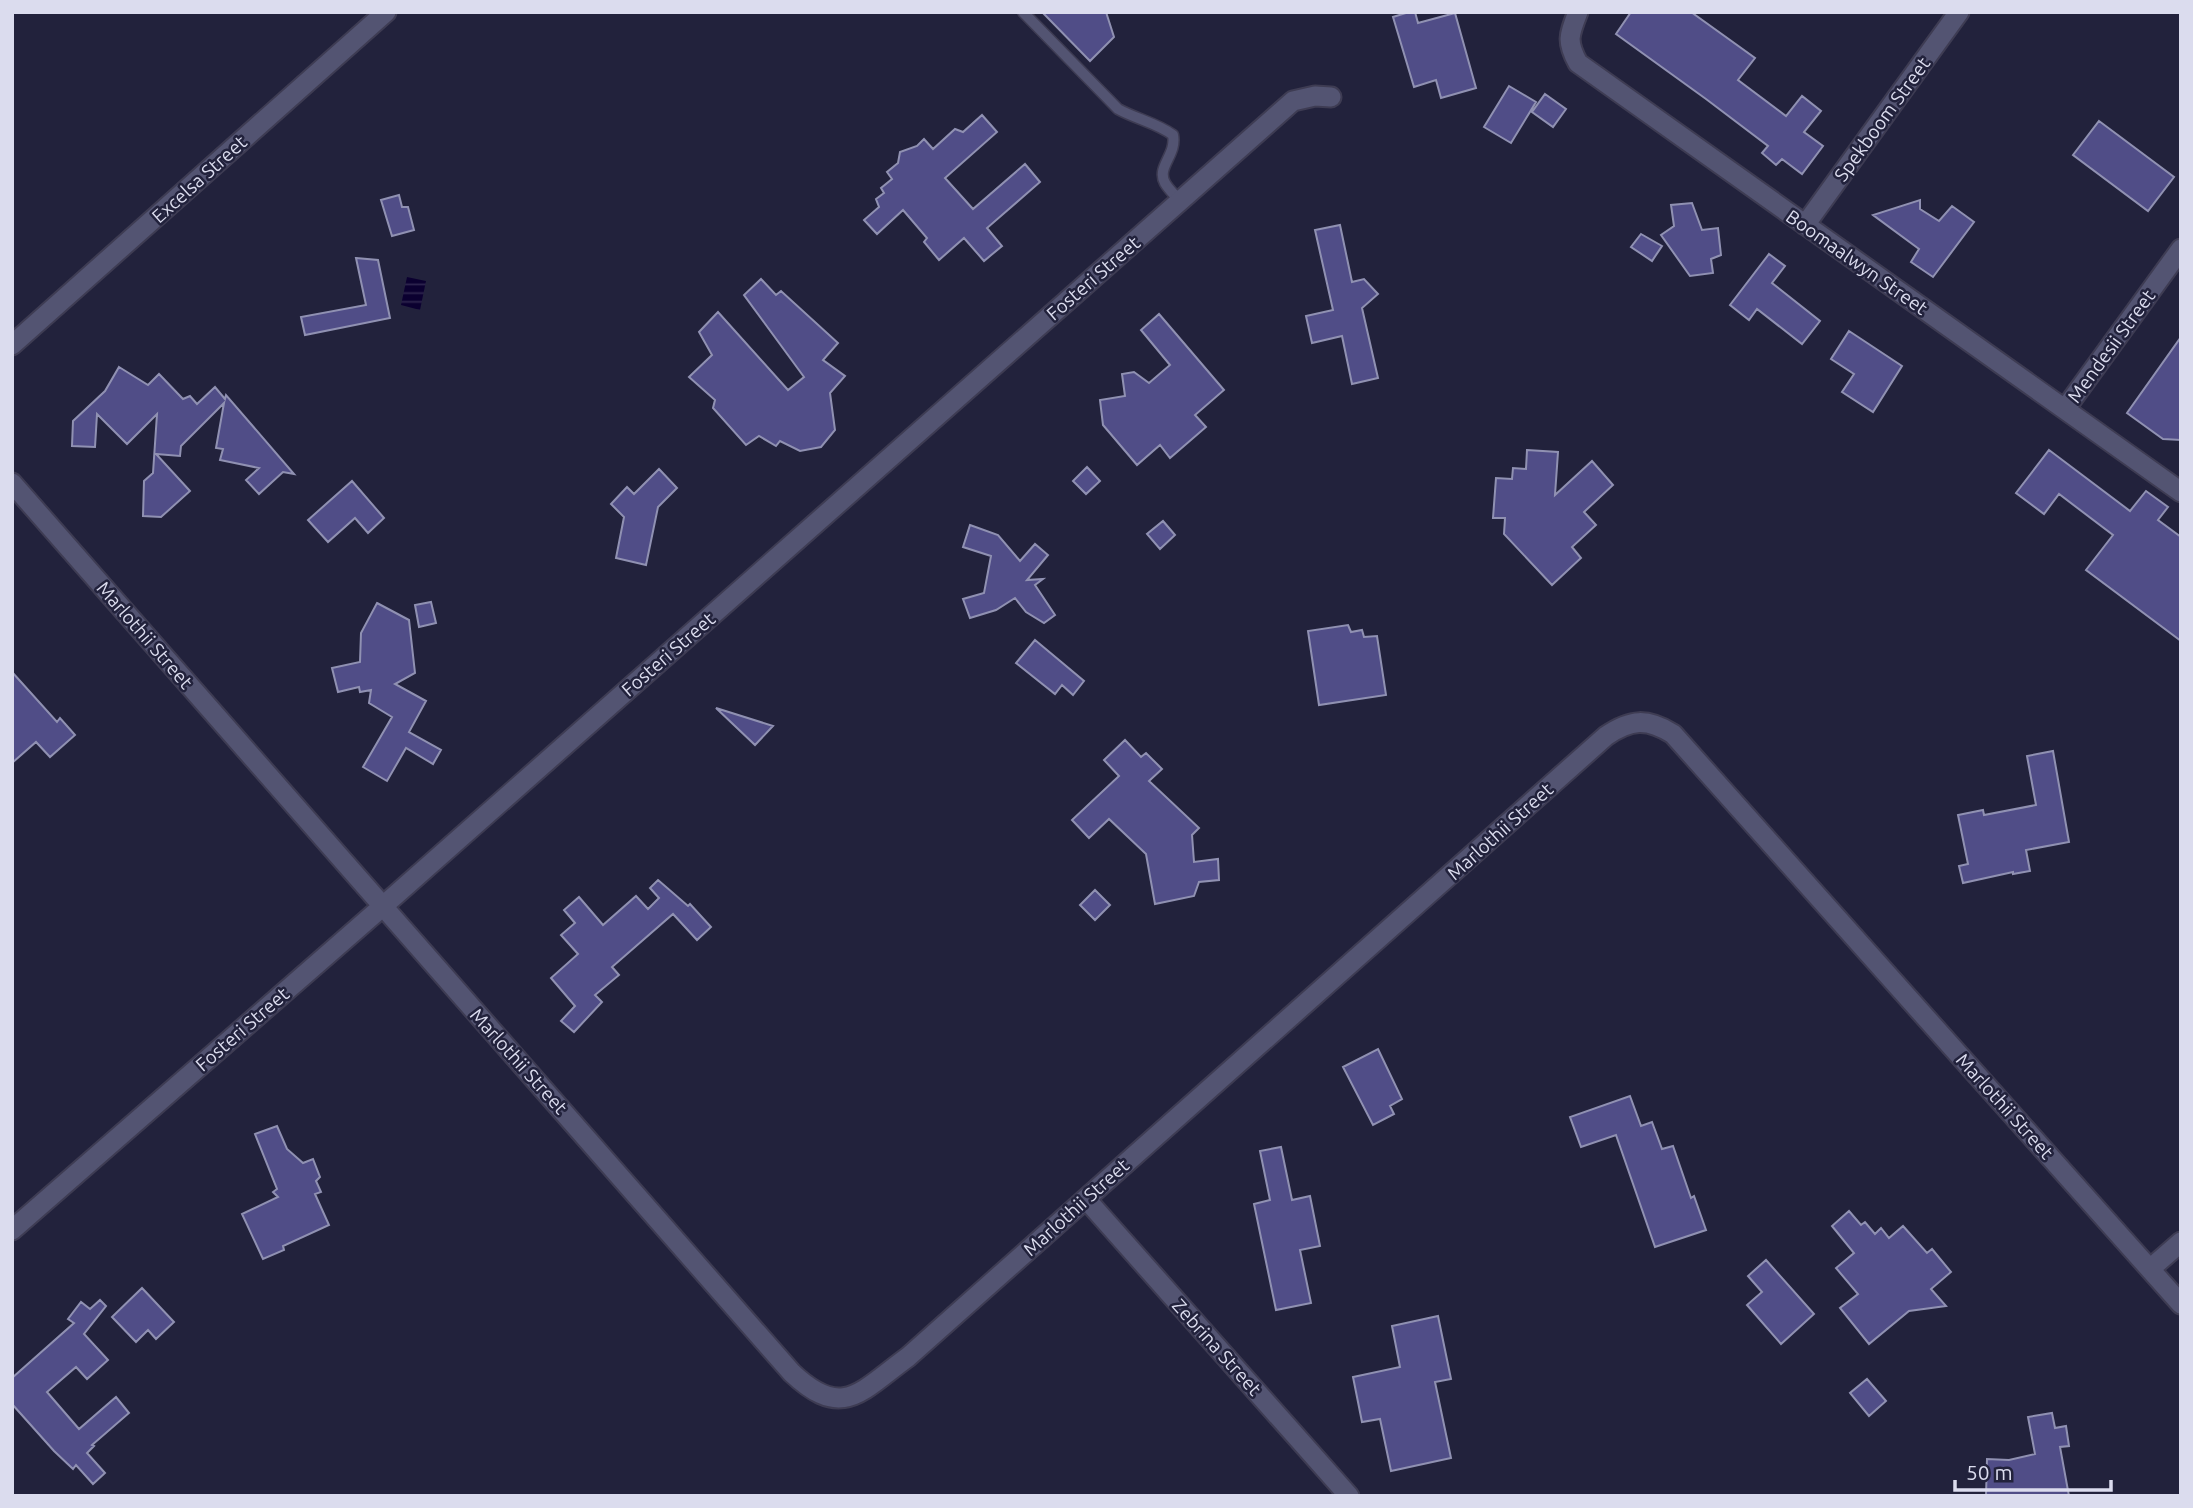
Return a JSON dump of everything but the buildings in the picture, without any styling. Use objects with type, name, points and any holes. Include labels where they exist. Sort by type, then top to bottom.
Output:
[{"type":"street","name":"Excelsa Street","points":[[12,345],[386,12]]},
{"type":"street","name":"Boomaalwyn Street","points":[[1578,12],[1569,36],[1571,50],[1578,63],[2181,492]]},
{"type":"street","name":"Spekboom Street","points":[[1805,225],[1959,12]]},
{"type":"street","name":"Fosteri Street","points":[[12,1230],[382,907],[1293,101],[1315,96],[1331,97]]},
{"type":"street","name":"Mendesii Street","points":[[2065,409],[2181,249]]},
{"type":"street","name":"Marlothii Street","points":[[12,483],[792,1373],[820,1395],[836,1399],[853,1396],[908,1357],[1606,736],[1627,724],[1640,722],[1673,734],[2181,1304]]},
{"type":"street","name":"Zebrina Street","points":[[1086,1199],[1349,1496]]},
{"type":"street","points":[[2150,1269],[2181,1242]]},
{"type":"lane","points":[[1023,12],[1118,109],[1136,119],[1164,128],[1173,135],[1175,144],[1163,169],[1163,176],[1180,201]]},
{"type":"shaded area","points":[[407,277],[426,281],[420,310],[401,305]]}]
